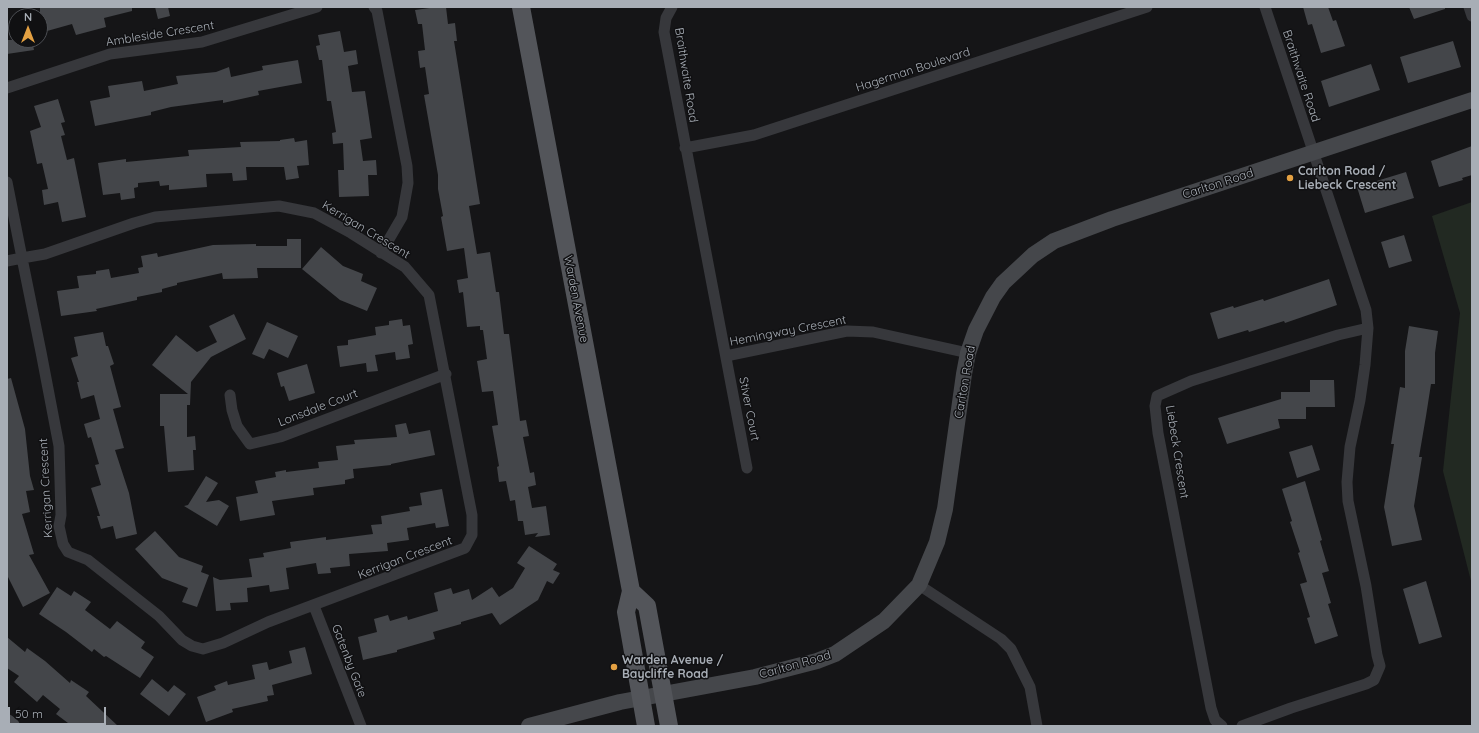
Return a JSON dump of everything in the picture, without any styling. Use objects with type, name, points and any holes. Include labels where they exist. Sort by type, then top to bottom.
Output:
[{"type":"main road","name":"Warden Avenue","points":[[522,7],[631,591],[626,612],[646,726]]},
{"type":"main road","name":"Carlton Road","points":[[529,726],[620,702],[755,677],[817,661],[835,654],[884,621],[918,585],[937,542],[945,509],[968,353],[976,330],[993,297],[1003,283],[1033,254],[1054,241],[1112,219],[1472,100]]},
{"type":"main road","points":[[631,591],[647,606],[669,726]]},
{"type":"main road","points":[[7,722],[12,726]]},
{"type":"street","name":"Ambleside Crescent","points":[[7,88],[110,54],[202,42],[317,7]]},
{"type":"street","points":[[374,7],[407,166],[408,183],[402,216],[381,253]]},
{"type":"street","name":"Braithwaite Road","points":[[672,7],[666,18],[664,32],[685,148]]},
{"type":"street","name":"Hagerman Boulevard","points":[[685,148],[754,136],[1147,7]]},
{"type":"street","name":"Braithwaite Road","points":[[1265,7],[1312,153]]},
{"type":"street","points":[[1469,7],[1472,16]]},
{"type":"street","name":"Hemingway Crescent","points":[[685,148],[726,356],[847,331],[873,332],[968,353]]},
{"type":"street","points":[[1242,726],[1291,708],[1366,684],[1374,680],[1380,666],[1366,586],[1348,502],[1347,482],[1350,447],[1361,393],[1368,328],[1366,310],[1312,153]]},
{"type":"street","points":[[7,182],[22,258]]},
{"type":"street","name":"Kerrigan Crescent","points":[[7,261],[22,258],[45,254],[155,217],[279,206],[298,208],[327,219],[405,267],[430,295],[472,515],[472,535],[466,548],[268,622],[223,643],[198,648],[182,640],[159,616],[88,560],[68,552],[63,544],[59,526],[61,515],[59,446],[22,258]]},
{"type":"street","name":"Liebeck Crescent","points":[[1222,726],[1215,720],[1211,708],[1161,448],[1155,406],[1157,396],[1190,381],[1368,328]]},
{"type":"street","name":"Stiver Court","points":[[726,356],[747,468]]},
{"type":"street","name":"Lonsdale Court","points":[[230,395],[232,410],[237,426],[250,444],[280,437],[446,374]]},
{"type":"street","points":[[918,585],[1002,639],[1011,649],[1030,687],[1037,726]]},
{"type":"street","name":"Gatenby Gate","points":[[314,606],[361,726]]},
{"type":"shaded area","points":[[1472,202],[1472,585],[1443,471],[1460,313],[1432,216]]},
{"type":"building","points":[[132,7],[132,11],[104,18],[106,27],[76,35],[72,24],[48,31],[48,8],[40,8]]},
{"type":"building","points":[[155,7],[168,7],[170,16],[158,19]]},
{"type":"building","points":[[446,7],[448,24],[455,23],[457,41],[454,41],[480,204],[469,206],[477,254],[490,252],[496,292],[499,292],[504,334],[509,334],[520,421],[526,420],[529,436],[523,437],[530,473],[534,472],[536,485],[528,487],[532,508],[546,506],[550,535],[535,537],[538,533],[525,535],[523,521],[518,521],[515,500],[510,501],[506,481],[499,482],[497,467],[499,466],[492,426],[498,425],[493,391],[482,392],[477,361],[487,359],[483,330],[480,330],[480,326],[467,327],[463,292],[459,293],[457,280],[468,278],[464,248],[447,251],[441,217],[443,216],[438,189],[438,175],[424,95],[429,94],[425,67],[420,68],[418,51],[425,50],[422,24],[418,24],[415,10]]},
{"type":"building","points":[[1303,7],[1328,7],[1333,21],[1336,20],[1345,46],[1321,53],[1312,24],[1308,25]]},
{"type":"building","points":[[1409,7],[1445,7],[1445,9],[1414,19]]},
{"type":"building","points":[[340,31],[344,52],[356,50],[358,64],[348,66],[352,92],[365,91],[372,138],[360,140],[363,161],[376,160],[377,175],[368,175],[369,196],[339,197],[338,170],[344,170],[343,143],[333,144],[332,133],[336,132],[331,101],[327,101],[322,60],[319,60],[316,46],[320,45],[318,35]]},
{"type":"building","points":[[7,40],[8,48],[34,48],[34,50],[7,54]]},
{"type":"building","points":[[1453,41],[1461,67],[1408,83],[1400,57]]},
{"type":"building","points":[[298,60],[302,83],[258,91],[259,95],[223,103],[223,100],[171,107],[151,112],[151,115],[95,126],[90,101],[110,97],[108,86],[142,81],[144,91],[178,84],[176,76],[216,72],[229,67],[231,77],[263,70],[262,66]]},
{"type":"building","points":[[1371,64],[1380,90],[1329,107],[1321,81]]},
{"type":"building","points":[[58,99],[65,122],[61,123],[65,135],[61,136],[67,160],[74,158],[86,217],[62,222],[58,202],[44,205],[42,190],[48,189],[42,163],[37,164],[30,131],[41,127],[34,106]]},
{"type":"building","points":[[294,138],[295,142],[307,140],[309,165],[297,166],[299,178],[286,180],[284,167],[246,167],[247,180],[233,181],[232,173],[206,174],[207,187],[169,190],[169,185],[160,186],[159,181],[138,183],[138,187],[134,188],[135,198],[121,200],[120,193],[103,195],[98,163],[126,159],[126,162],[189,156],[188,150],[241,147],[240,142],[280,141]]},
{"type":"building","points":[[1472,146],[1472,175],[1462,178],[1463,180],[1439,187],[1431,161]]},
{"type":"building","points":[[1406,172],[1414,198],[1365,213],[1357,187]]},
{"type":"building","points":[[1404,235],[1412,261],[1389,268],[1381,242]]},
{"type":"building","points":[[287,239],[301,239],[301,268],[257,268],[258,278],[223,279],[222,273],[177,283],[177,285],[162,289],[162,292],[137,297],[137,300],[96,309],[97,311],[61,316],[57,291],[79,288],[77,276],[96,274],[96,271],[109,269],[111,278],[139,273],[138,268],[143,267],[141,256],[157,253],[158,257],[213,245],[256,244],[256,246],[287,246]]},
{"type":"building","points":[[321,247],[343,266],[363,274],[361,281],[377,288],[367,311],[340,300],[302,269]]},
{"type":"building","points":[[1329,279],[1337,305],[1285,323],[1284,321],[1249,332],[1248,330],[1218,339],[1210,313],[1233,306],[1234,308],[1263,299],[1264,301]]},
{"type":"building","points":[[234,314],[246,339],[211,357],[191,382],[190,405],[187,405],[187,437],[195,436],[196,450],[193,450],[194,470],[168,472],[164,426],[160,426],[160,394],[188,394],[152,365],[176,335],[197,352],[217,342],[209,326]]},
{"type":"building","points":[[402,319],[403,326],[410,325],[413,344],[408,345],[410,358],[396,360],[395,352],[375,355],[378,371],[367,372],[366,363],[340,367],[337,346],[348,345],[348,340],[376,335],[375,327],[389,325],[389,321]]},
{"type":"building","points":[[267,322],[298,336],[288,358],[269,349],[264,359],[252,354]]},
{"type":"building","points":[[1409,326],[1438,331],[1435,353],[1435,384],[1431,384],[1419,457],[1422,457],[1414,506],[1422,540],[1392,546],[1384,507],[1394,444],[1391,444],[1400,387],[1405,388],[1405,351]]},
{"type":"building","points":[[103,332],[106,346],[108,346],[114,364],[110,366],[121,407],[113,409],[124,448],[115,450],[129,493],[137,534],[116,539],[113,526],[101,529],[97,516],[100,516],[91,488],[101,485],[95,465],[99,464],[91,437],[88,438],[84,424],[100,419],[94,395],[81,399],[77,382],[79,382],[71,358],[78,356],[74,337]]},
{"type":"building","points":[[307,364],[315,393],[289,401],[284,386],[281,387],[277,373]]},
{"type":"building","points":[[11,378],[25,429],[30,476],[34,490],[26,491],[30,512],[22,514],[34,554],[29,555],[50,593],[23,607],[7,575],[7,379]]},
{"type":"building","points":[[1310,380],[1334,380],[1335,407],[1306,407],[1306,419],[1278,419],[1280,428],[1227,444],[1218,418],[1281,399],[1281,392],[1310,392]]},
{"type":"building","points":[[406,423],[409,434],[430,430],[435,455],[391,465],[353,469],[354,478],[345,480],[345,484],[313,488],[314,495],[272,501],[275,515],[240,521],[236,497],[258,493],[255,481],[276,477],[275,472],[319,468],[318,462],[338,460],[336,446],[355,444],[354,440],[397,437],[395,425]]},
{"type":"building","points":[[1312,445],[1320,470],[1297,478],[1289,452]]},
{"type":"building","points":[[206,476],[218,483],[206,502],[219,500],[229,506],[217,526],[184,506],[188,505]]},
{"type":"building","points":[[1305,481],[1322,540],[1320,541],[1329,571],[1322,573],[1331,603],[1328,604],[1338,636],[1315,644],[1307,618],[1310,617],[1300,584],[1307,582],[1298,553],[1300,552],[1290,522],[1292,521],[1282,489]]},
{"type":"building","points":[[442,489],[449,526],[436,528],[435,523],[407,528],[409,540],[387,543],[388,551],[349,554],[350,566],[330,568],[331,573],[318,574],[316,563],[286,568],[289,589],[270,592],[269,585],[247,588],[248,602],[230,603],[231,610],[216,611],[213,577],[220,580],[252,577],[249,559],[264,557],[263,553],[291,548],[290,542],[326,537],[326,540],[373,534],[371,525],[382,524],[381,516],[410,511],[409,507],[422,505],[420,493]]},
{"type":"building","points":[[155,531],[179,557],[203,566],[201,572],[209,575],[197,607],[182,602],[188,588],[162,578],[135,549]]},
{"type":"building","points":[[529,546],[557,564],[553,570],[560,573],[553,584],[547,581],[538,600],[500,625],[492,613],[433,632],[435,639],[397,650],[397,652],[363,660],[358,637],[377,632],[374,619],[388,615],[390,621],[407,616],[408,620],[438,611],[434,593],[451,588],[453,594],[469,589],[472,600],[492,587],[499,597],[513,588],[525,568],[517,563]]},
{"type":"building","points":[[1426,581],[1442,637],[1419,644],[1403,589]]},
{"type":"building","points":[[57,587],[71,596],[74,591],[91,602],[85,610],[110,629],[117,621],[145,642],[141,648],[154,657],[140,678],[106,656],[104,657],[94,649],[92,652],[39,614]]},
{"type":"building","points":[[7,637],[25,652],[27,648],[45,661],[70,683],[71,680],[89,692],[86,696],[118,726],[72,726],[56,714],[60,709],[43,695],[37,702],[14,682],[19,676],[7,668]]},
{"type":"building","points":[[305,647],[312,674],[272,685],[274,695],[267,696],[268,701],[232,709],[233,712],[206,722],[197,697],[216,690],[214,686],[227,681],[228,685],[255,679],[252,665],[267,662],[269,670],[292,663],[289,651]]},
{"type":"building","points":[[152,679],[168,692],[174,685],[186,694],[169,716],[140,694]]},
{"type":"place","name":"Carlton Road / Liebeck Crescent","points":[[1290,178]]},
{"type":"place","name":"Warden Avenue / Baycliffe Road","points":[[614,667]]}]
